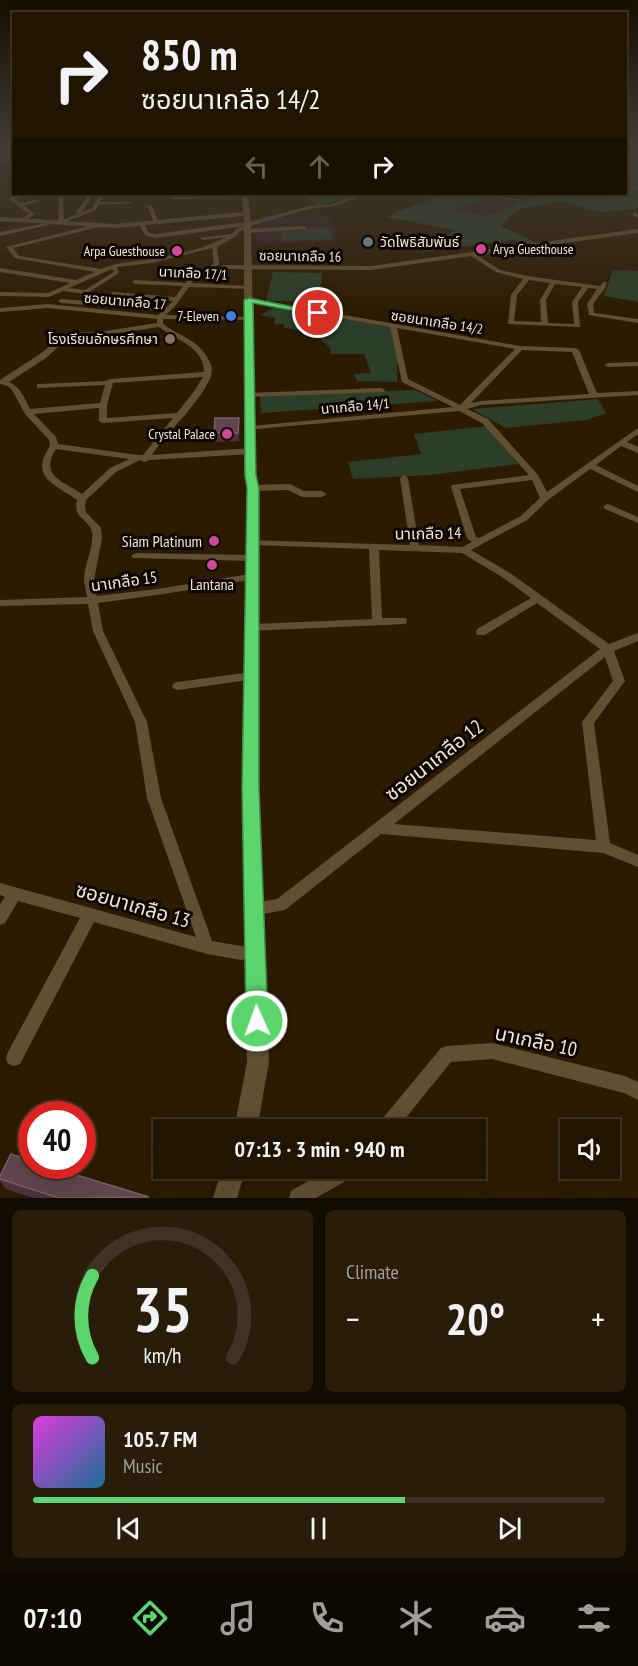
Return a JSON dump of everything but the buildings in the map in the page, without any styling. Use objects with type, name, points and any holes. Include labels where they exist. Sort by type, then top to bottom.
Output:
[{"type":"street","points":[[17,203],[32,214],[23,220]]},
{"type":"street","points":[[20,205],[29,203]]},
{"type":"street","points":[[58,222],[60,203]]},
{"type":"street","points":[[81,214],[79,212],[85,203]]},
{"type":"street","points":[[0,234],[58,222],[94,209],[98,204],[107,203]]},
{"type":"street","points":[[244,203],[253,488],[250,676],[253,909],[258,1062],[247,1119]]},
{"type":"street","points":[[203,238],[309,208],[333,206],[340,203]]},
{"type":"street","points":[[149,206],[157,222]]},
{"type":"street","points":[[0,219],[97,226]]},
{"type":"street","points":[[141,223],[147,234],[155,236],[245,226]]},
{"type":"street","points":[[100,271],[17,256],[9,247],[97,226],[141,223],[306,228]]},
{"type":"street","points":[[48,300],[61,289],[113,266],[152,261],[214,246],[245,226]]},
{"type":"street","name":"ซอยนาเกลือ 16","points":[[224,267],[355,269],[638,231]]},
{"type":"street","points":[[1,382],[38,360],[70,333],[99,334],[160,321],[192,278],[207,273],[217,263],[214,246]]},
{"type":"street","points":[[472,254],[498,271],[527,279],[603,286],[590,304],[591,314],[638,321]]},
{"type":"street","points":[[61,289],[86,292],[117,272],[113,266]]},
{"type":"street","points":[[0,270],[75,282]]},
{"type":"street","points":[[527,279],[514,294],[510,323],[578,326],[575,302],[586,286]]},
{"type":"street","name":"นาเกลือ 17/1","points":[[135,282],[186,285],[248,294]]},
{"type":"street","points":[[545,325],[543,300],[553,282]]},
{"type":"street","points":[[0,294],[168,309]]},
{"type":"street","points":[[102,303],[113,294],[177,299]]},
{"type":"street","name":"ซอยนาเกลือ 14/2","points":[[248,294],[393,327],[520,348],[577,351],[594,396]]},
{"type":"street","name":"ซอยนาเกลือ 17","points":[[0,310],[48,300],[160,321],[249,319]]},
{"type":"street","points":[[160,321],[198,349],[207,363],[208,374],[194,396],[142,458],[113,470],[82,499],[82,513],[96,528],[97,539],[89,580],[100,638],[141,722],[154,798],[207,947]]},
{"type":"street","points":[[393,327],[405,380],[495,429],[535,477],[545,498]]},
{"type":"street","points":[[462,409],[520,348]]},
{"type":"street","points":[[608,365],[638,364]]},
{"type":"street","points":[[40,386],[109,383],[113,380],[208,374]]},
{"type":"street","points":[[1,382],[15,389],[27,411],[53,439],[54,446],[46,457],[46,472],[82,499]]},
{"type":"street","points":[[109,383],[103,405],[103,421],[177,415]]},
{"type":"street","points":[[250,395],[381,390]]},
{"type":"street","name":"นาเกลือ 14/1","points":[[250,428],[462,409],[481,403],[638,393]]},
{"type":"street","points":[[27,411],[103,405]]},
{"type":"street","name":"นาเกลือ 14","points":[[252,542],[464,550],[524,518],[545,498],[638,430]]},
{"type":"street","points":[[621,443],[638,450]]},
{"type":"street","points":[[54,446],[142,458],[251,452]]},
{"type":"street","points":[[589,465],[638,489]]},
{"type":"street","points":[[478,542],[472,538],[455,487],[535,477]]},
{"type":"street","points":[[404,478],[415,548]]},
{"type":"street","points":[[253,488],[290,488],[302,494],[322,494]]},
{"type":"street","points":[[608,507],[638,520]]},
{"type":"street","points":[[374,548],[377,621]]},
{"type":"street","points":[[464,550],[506,575],[608,649],[619,681],[588,722],[604,847]]},
{"type":"street","points":[[136,556],[251,558]]},
{"type":"street","name":"นาเกลือ 15","points":[[0,603],[41,604],[92,601],[250,577]]},
{"type":"street","points":[[481,632],[538,598]]},
{"type":"street","points":[[251,628],[402,621]]},
{"type":"street","name":"ซอยนาเกลือ 12","points":[[253,909],[280,905],[608,649],[638,637]]},
{"type":"street","points":[[178,686],[250,676]]},
{"type":"street","points":[[378,828],[604,847],[638,861]]},
{"type":"street","points":[[0,918],[7,891]]},
{"type":"street","name":"ซอยนาเกลือ 13","points":[[7,891],[207,947],[241,953],[255,951]]},
{"type":"street","points":[[14,1058],[90,915]]},
{"type":"street","name":"นาเกลือ 10","points":[[393,1119],[447,1054],[492,1051],[625,1085],[638,1091]]},
{"type":"street","points":[[225,1198],[231,1179]]},
{"type":"street","points":[[298,1198],[330,1179]]},
{"type":"shaded area","points":[[474,203],[521,203],[488,216],[452,210]]},
{"type":"shaded area","points":[[331,216],[338,241],[257,244],[253,224],[279,218]]},
{"type":"green space","points":[[314,203],[330,203],[318,207]]},
{"type":"green space","points":[[421,203],[475,203],[454,210],[488,216],[519,203],[549,203],[521,209],[511,215],[501,226],[539,244],[523,245],[514,240],[422,252],[455,230],[385,217]]},
{"type":"green space","points":[[565,203],[638,203],[638,208],[599,212]]},
{"type":"green space","points":[[329,228],[333,239],[282,241],[280,230]]},
{"type":"green space","points":[[613,270],[638,271],[638,302],[604,296]]},
{"type":"green space","points":[[273,272],[322,273],[319,302],[266,301]]},
{"type":"green space","points":[[278,306],[390,327],[397,357],[397,382],[357,381],[354,374],[371,373],[364,354],[331,354],[330,348],[315,334],[285,328],[283,324],[274,324],[275,318],[260,315]]},
{"type":"green space","points":[[415,390],[438,401],[261,413],[260,395]]},
{"type":"green space","points":[[598,399],[606,413],[587,420],[506,428],[472,409]]},
{"type":"green space","points":[[488,426],[518,464],[430,475],[353,479],[348,462],[421,454],[414,434]]},
{"type":"place","name":"วัดโพธิสัมพันธ์","points":[[368,242]]},
{"type":"place","name":"Arya Guesthouse","points":[[481,249]]},
{"type":"place","name":"Arpa Guesthouse","points":[[177,251]]},
{"type":"place","name":"7-Eleven","points":[[231,316]]},
{"type":"place","name":"โรงเรียนอักษรศึกษา","points":[[170,339]]},
{"type":"place","name":"Crystal Palace","points":[[227,434]]},
{"type":"place","name":"Siam Platinum","points":[[214,541]]},
{"type":"place","name":"Lantana","points":[[212,565]]},
{"type":"route","points":[[257,1021],[250,788],[253,488],[250,475],[249,300],[318,313]]}]
